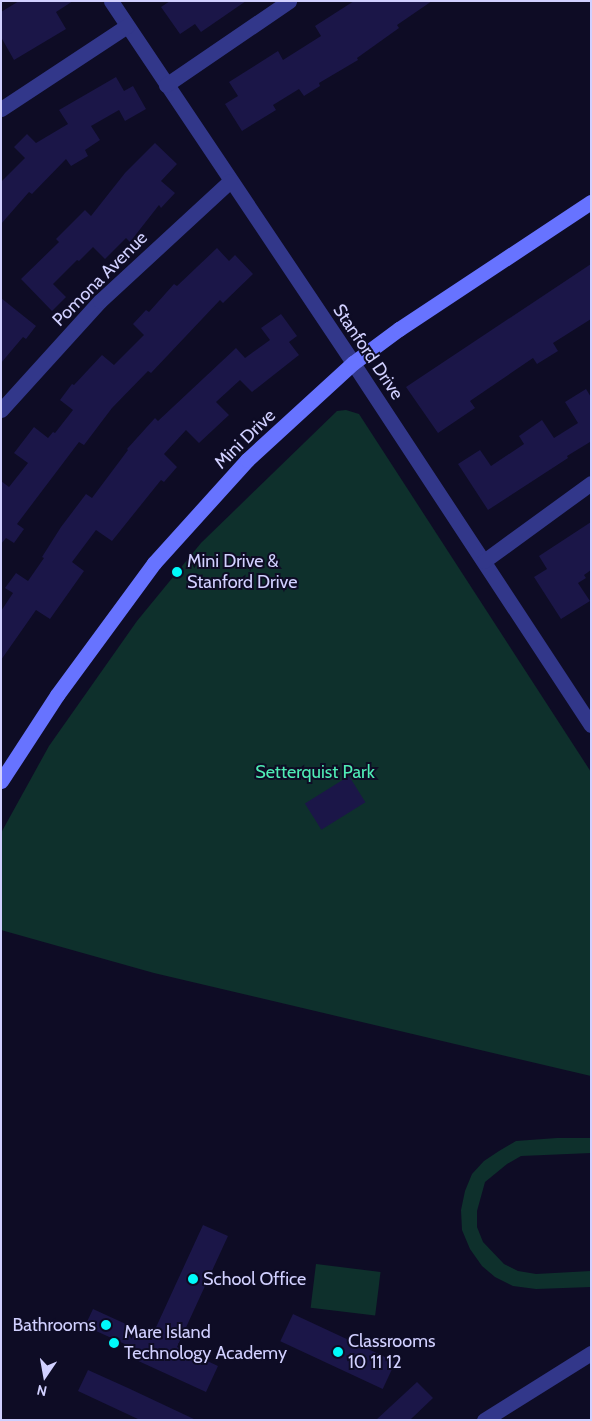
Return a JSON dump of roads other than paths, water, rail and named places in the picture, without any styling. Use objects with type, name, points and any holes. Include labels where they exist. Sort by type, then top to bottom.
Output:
[{"type":"street","name":"Stanford Drive","points":[[111,1],[353,363],[591,725]]},
{"type":"street","points":[[166,85],[289,1]]},
{"type":"street","points":[[1,109],[127,26]]},
{"type":"street","name":"Pomona Avenue","points":[[1,410],[100,301],[230,181]]},
{"type":"street","name":"Mini Drive","points":[[3,775],[57,695],[154,563],[247,460],[353,363],[399,329],[591,202]]},
{"type":"street","points":[[484,561],[591,483]]},
{"type":"street","points":[[484,1420],[591,1353]]},
{"type":"place","name":"Mini Drive & Stanford Drive","points":[[177,572]]},
{"type":"place","name":"School Office","points":[[193,1279]]},
{"type":"place","name":"Bathrooms","points":[[106,1325]]},
{"type":"place","name":"Mare Island Technology Academy","points":[[114,1343]]},
{"type":"place","name":"Classrooms 10 11 12","points":[[338,1352]]},
{"type":"park label","name":"Setterquist Park","points":[[315,772]]}]
